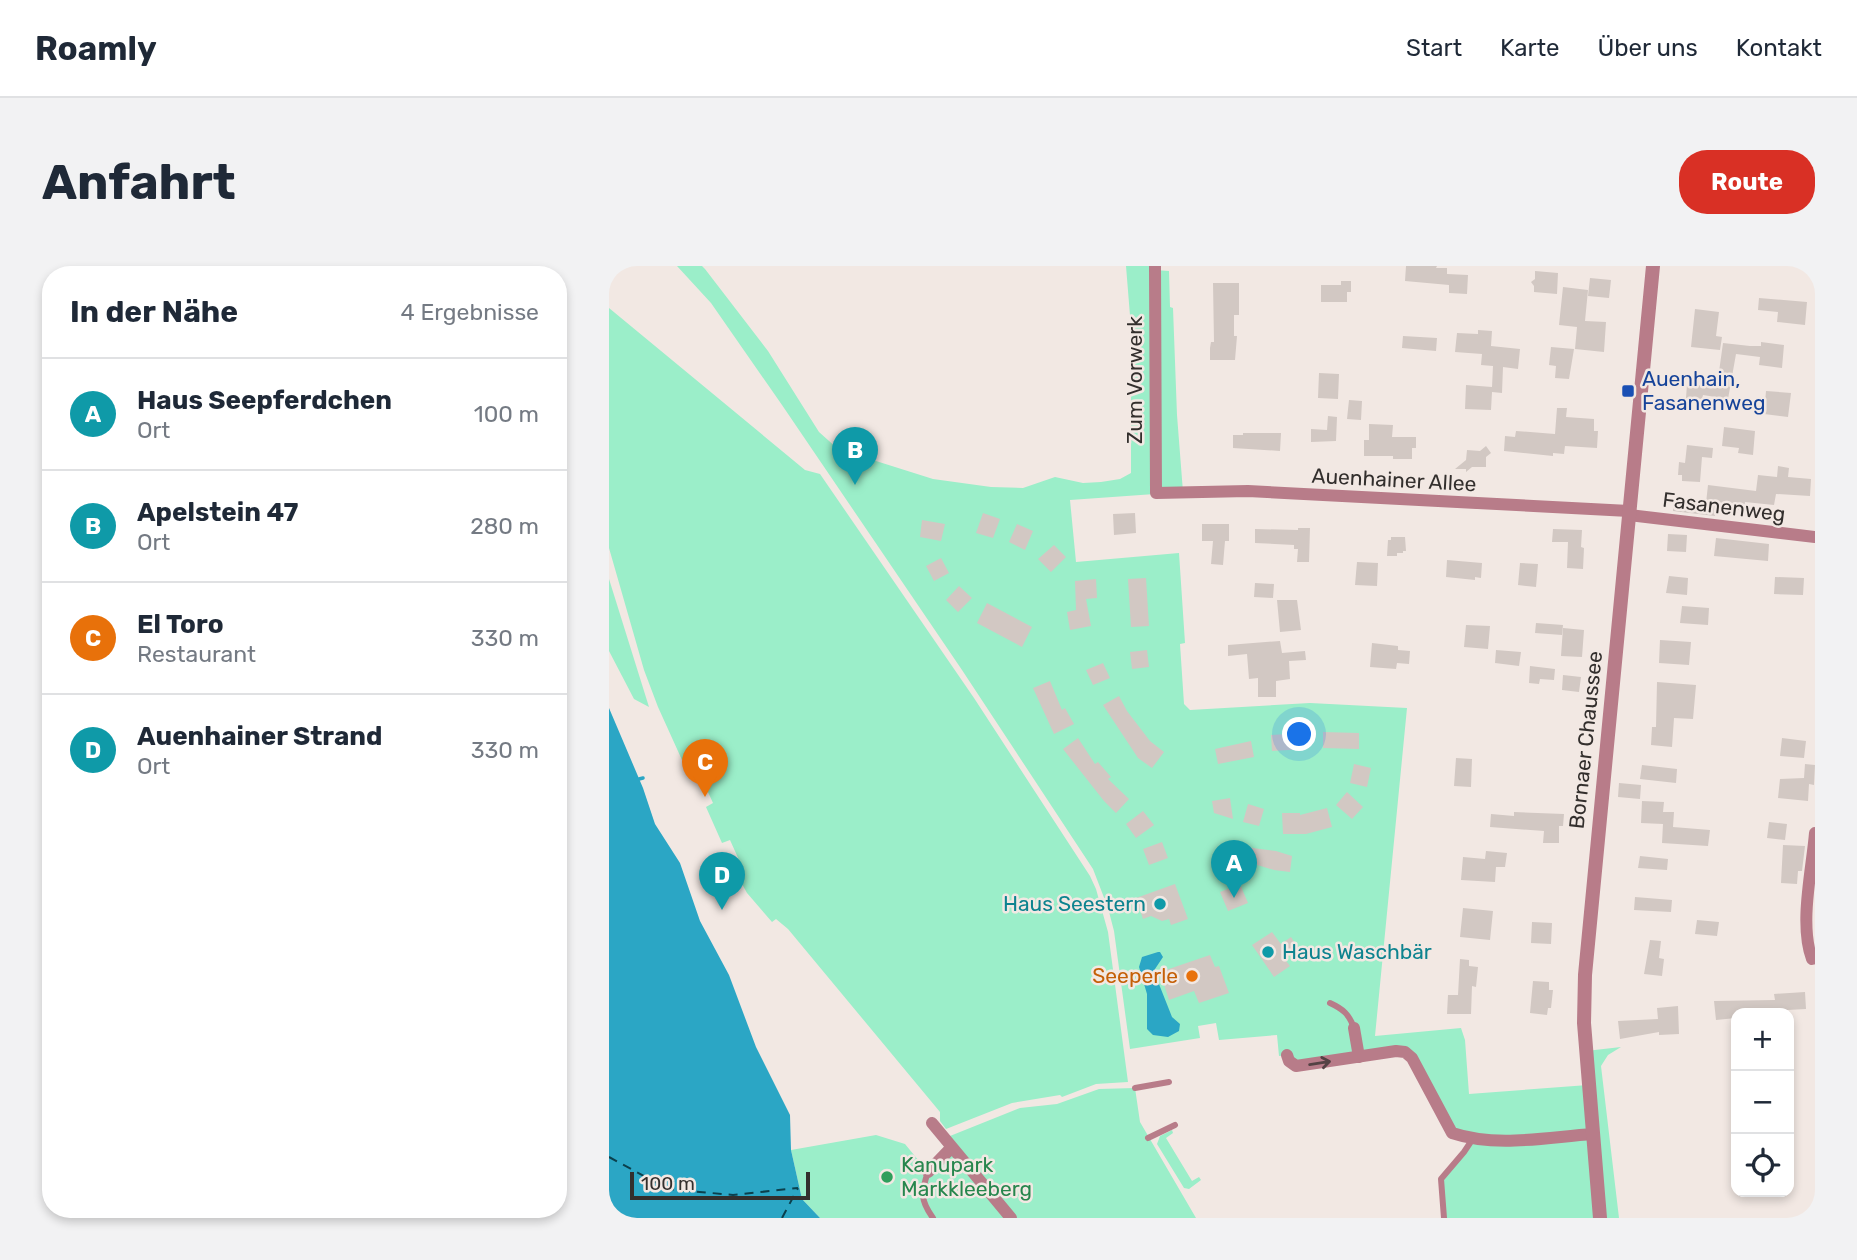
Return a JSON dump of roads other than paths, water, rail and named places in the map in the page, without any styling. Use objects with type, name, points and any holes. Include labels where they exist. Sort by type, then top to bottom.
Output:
[{"type":"street","name":"Zum Vorwerk","points":[[1155,266],[1156,494]]},
{"type":"street","name":"Bornaer Chaussee","points":[[1600,1218],[1584,1023],[1585,975],[1653,266]]},
{"type":"street","name":"Auenhainer Allee","points":[[1156,494],[1248,491],[1629,513]]},
{"type":"street","name":"Fasanenweg","points":[[1629,513],[1815,537]]},
{"type":"street","points":[[1812,959],[1807,927],[1815,833]]},
{"type":"street","points":[[1354,1028],[1359,1057]]},
{"type":"street","points":[[1287,1055],[1289,1061],[1296,1066],[1396,1051],[1405,1052],[1412,1058],[1452,1133],[1472,1140],[1593,1134]]},
{"type":"street","points":[[932,1123],[945,1142],[1011,1218]]},
{"type":"street","points":[[928,1172],[945,1142]]},
{"type":"lane","points":[[1330,1003],[1344,1010],[1354,1028]]},
{"type":"lane","points":[[1135,1088],[1168,1082]]},
{"type":"lane","points":[[1148,1138],[1175,1125]]},
{"type":"lane","points":[[1444,1218],[1441,1179],[1472,1140]]},
{"type":"lane","points":[[928,1172],[922,1191],[926,1208],[933,1218]]},
{"type":"water","points":[[609,708],[643,788],[655,824],[680,863],[700,921],[729,975],[756,1047],[790,1115],[791,1150],[802,1199],[820,1218],[609,1218]]},
{"type":"water","points":[[1158,952],[1163,957],[1155,969],[1155,974],[1172,1017],[1180,1024],[1179,1031],[1168,1037],[1153,1035],[1147,1029],[1147,994],[1139,967],[1142,957]]},
{"type":"waterway","points":[[639,779],[643,778]]},
{"type":"place","name":"Auenhain, Fasanenweg","points":[[1628,391]]},
{"type":"place","name":"Apelstein 47","points":[[855,485]]},
{"type":"place","name":"El Toro","points":[[705,797]]},
{"type":"place","name":"Haus Seepferdchen","points":[[1234,898]]},
{"type":"place","name":"Haus Seestern","points":[[1160,904]]},
{"type":"place","name":"Auenhainer Strand","points":[[722,910]]},
{"type":"place","name":"Haus Waschbär","points":[[1268,952]]},
{"type":"place","name":"Seeperle","points":[[1192,976]]},
{"type":"place","name":"Kanupark Markkleeberg","points":[[887,1177]]}]
